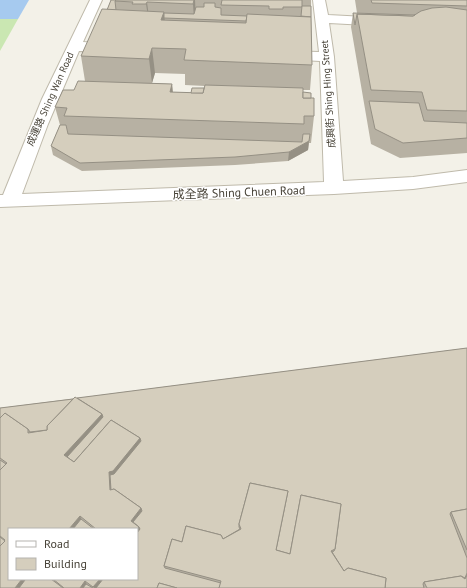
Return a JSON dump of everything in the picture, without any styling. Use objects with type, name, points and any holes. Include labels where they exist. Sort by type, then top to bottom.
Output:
[{"type":"street","name":"成運路 Shing Wan Road","points":[[5,201],[50,98],[96,0]]},
{"type":"street","name":"成興街 Shing Hing Street","points":[[319,0],[327,29],[327,57],[334,188]]},
{"type":"street","points":[[327,29],[366,21]]},
{"type":"street","points":[[74,46],[132,49]]},
{"type":"street","points":[[268,55],[327,57]]},
{"type":"street","points":[[50,98],[68,98]]},
{"type":"street","name":"成全路 Shing Chuen Road","points":[[5,201],[334,188],[413,183],[467,176]]},
{"type":"green space","points":[[0,19],[18,19],[0,51]]},
{"type":"water","points":[[0,0],[29,0],[18,19],[0,19]]},
{"type":"building","points":[[111,0],[116,0],[116,10],[107,10]]},
{"type":"building","points":[[194,0],[193,4],[147,2],[146,4],[132,4],[133,2],[115,1]]},
{"type":"building","points":[[222,0],[302,0],[302,7],[269,9],[269,6],[221,5]]},
{"type":"building","points":[[371,0],[467,0],[467,6],[372,3]]},
{"type":"building","points":[[204,3],[215,3],[215,7],[221,8],[221,15],[247,16],[246,21],[164,18],[164,13],[194,14],[196,7],[204,7]]},
{"type":"building","points":[[302,6],[311,6],[311,17],[301,16]]},
{"type":"building","points":[[446,7],[467,10],[467,111],[427,110],[422,92],[371,90],[357,14],[413,16],[421,11],[432,8]]},
{"type":"building","points":[[102,9],[164,12],[161,20],[246,23],[247,14],[311,17],[312,65],[184,60],[186,49],[152,48],[149,59],[81,56]]},
{"type":"building","points":[[353,13],[415,15],[357,14],[355,25]]},
{"type":"building","points":[[78,81],[172,84],[170,92],[203,93],[205,85],[303,88],[303,98],[314,98],[314,116],[304,116],[304,124],[64,116],[67,108],[55,107],[63,90],[74,90]]},
{"type":"building","points":[[192,88],[204,88],[203,93],[191,93]]},
{"type":"building","points":[[303,92],[311,93],[311,98],[303,98]]},
{"type":"building","points":[[369,101],[419,103],[424,121],[467,123],[467,138],[403,143],[375,129]]},
{"type":"building","points":[[60,125],[66,125],[68,134],[302,142],[303,134],[310,134],[309,141],[289,152],[235,157],[80,163],[51,146]]},
{"type":"building","points":[[467,348],[467,509],[451,512],[450,514],[467,558],[467,573],[465,578],[461,576],[424,582],[424,588],[385,588],[386,578],[348,568],[344,571],[332,552],[335,549],[341,504],[301,495],[290,554],[276,550],[288,491],[250,483],[239,524],[240,529],[223,539],[221,535],[186,526],[182,542],[172,539],[164,566],[165,568],[221,583],[219,588],[177,588],[159,583],[157,588],[96,588],[102,580],[138,580],[138,532],[140,529],[133,522],[142,511],[141,508],[114,489],[111,490],[110,475],[114,474],[141,441],[140,438],[111,420],[74,462],[67,457],[103,417],[102,414],[77,398]]},
{"type":"building","points":[[75,397],[102,414],[64,455],[74,462],[111,420],[140,438],[113,471],[109,472],[110,490],[114,489],[141,508],[131,521],[139,527],[95,528],[80,516],[70,528],[8,528],[8,580],[21,580],[15,588],[0,588],[0,546],[5,540],[0,536],[0,470],[7,463],[0,458],[0,418],[5,413],[28,429],[28,433],[47,430],[47,426]]},
{"type":"building","points":[[73,399],[47,426],[47,430],[30,432],[5,413],[0,418],[0,408]]},
{"type":"building","points":[[0,460],[6,464],[0,470]]},
{"type":"building","points":[[250,483],[288,491],[276,550],[290,554],[301,495],[341,504],[335,549],[331,551],[344,571],[348,568],[386,578],[385,588],[219,588],[221,581],[164,566],[172,539],[182,542],[186,526],[221,535],[223,539],[241,529],[239,524]]},
{"type":"building","points":[[467,509],[467,550],[451,512]]},
{"type":"building","points":[[81,519],[93,528],[74,528]]},
{"type":"building","points":[[0,537],[5,541],[0,546]]},
{"type":"building","points":[[467,575],[467,588],[427,588],[424,582],[461,576],[465,579]]},
{"type":"building","points":[[25,580],[52,580],[63,588],[19,588]]},
{"type":"building","points":[[54,580],[99,580],[93,587],[85,581],[80,588],[64,588]]},
{"type":"building","points":[[159,583],[177,588],[157,588]]},
{"type":"building","points":[[86,584],[93,588],[83,588]]}]
